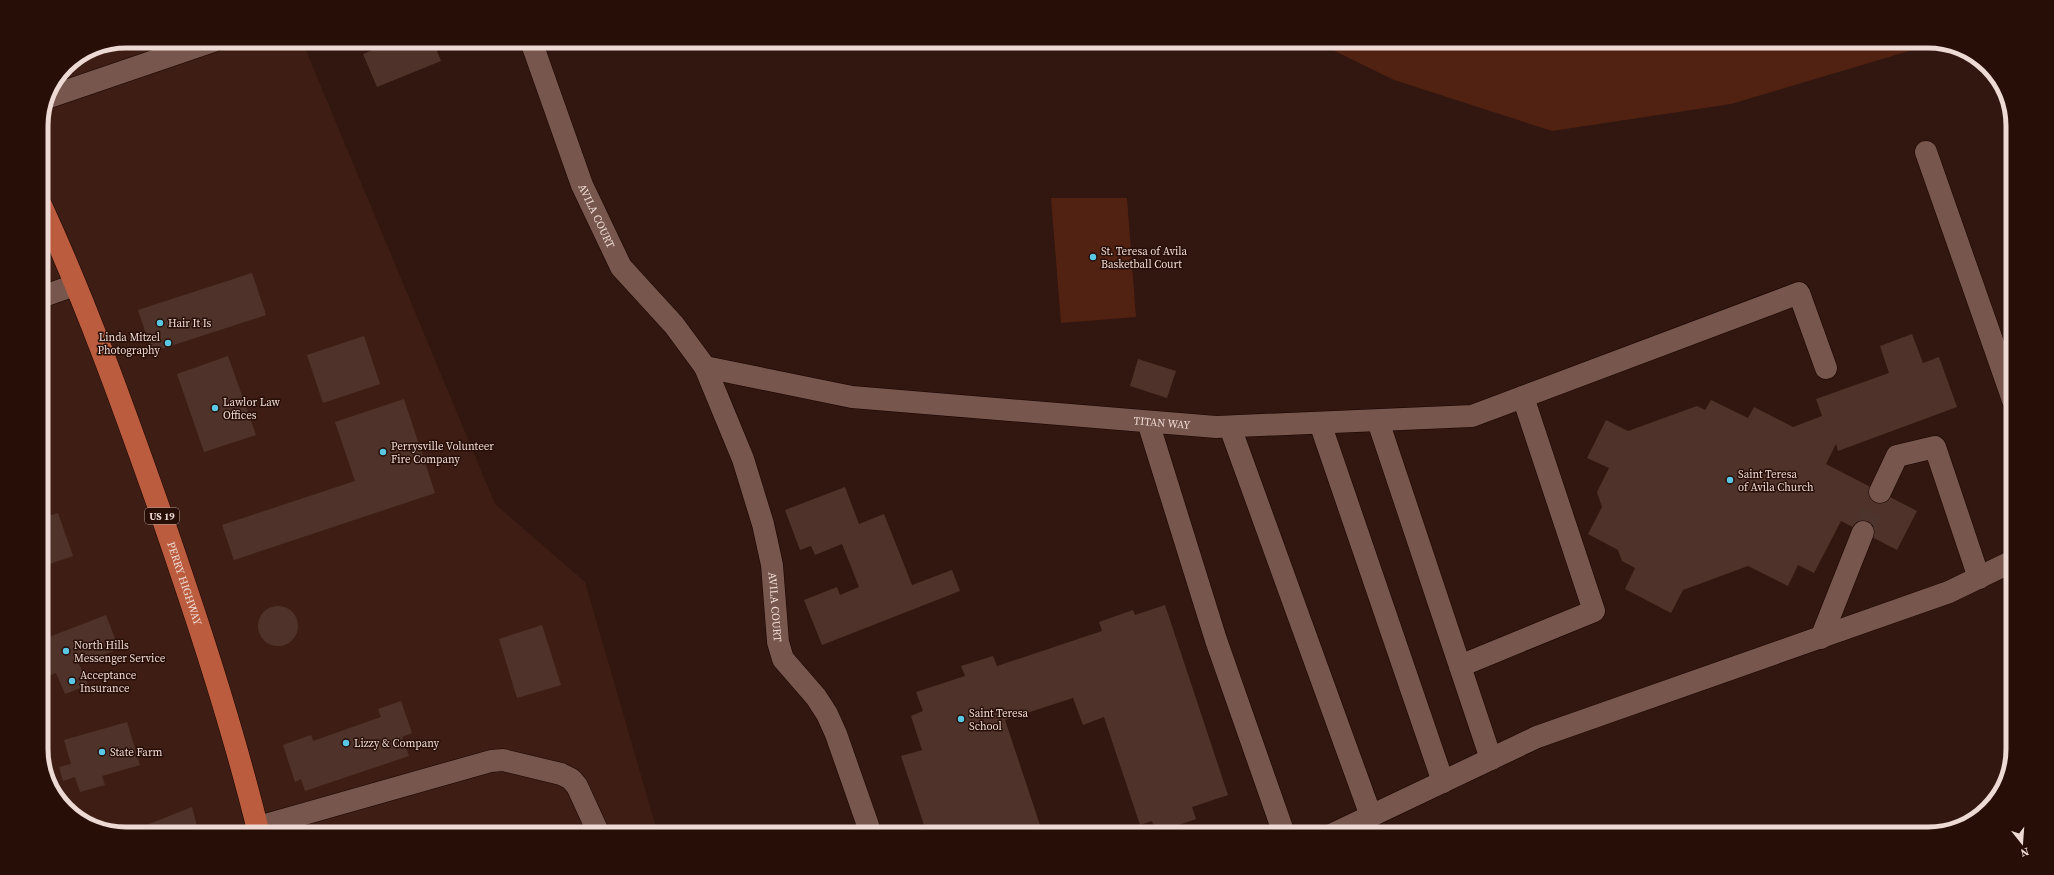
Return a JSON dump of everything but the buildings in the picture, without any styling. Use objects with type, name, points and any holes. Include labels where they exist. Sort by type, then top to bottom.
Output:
[{"type":"main road","name":"PERRY HIGHWAY","points":[[48,221],[75,285],[136,443],[172,544],[206,649],[257,827]]},
{"type":"street","points":[[54,95],[192,48]]},
{"type":"street","name":"AVILA COURT","points":[[533,48],[582,185],[621,267],[674,325],[705,367],[743,459],[763,524],[772,565],[778,642],[783,659],[816,698],[826,714],[836,734],[869,827]]},
{"type":"street","points":[[1926,152],[2006,380]]},
{"type":"street","points":[[48,295],[75,285]]},
{"type":"street","name":"TITAN WAY","points":[[705,367],[852,397],[1148,422],[1230,427],[1472,416],[1798,293],[1826,368]]},
{"type":"street","points":[[1460,666],[1594,611],[1523,397]]},
{"type":"street","points":[[1378,421],[1491,759]]},
{"type":"street","points":[[1148,422],[1216,640],[1282,827]]},
{"type":"street","points":[[1320,423],[1443,782]]},
{"type":"street","points":[[1230,427],[1372,816]]},
{"type":"street","points":[[1880,492],[1897,456],[1935,446],[1979,578]]},
{"type":"street","points":[[1821,638],[1863,532]]},
{"type":"street","points":[[1348,827],[1537,737],[1949,592],[2006,564]]},
{"type":"street","points":[[268,827],[491,761],[503,760],[561,774],[571,779],[577,786],[596,827]]},
{"type":"shaded area","points":[[305,48],[495,504],[585,582],[656,827],[126,827],[111,826],[96,821],[78,811],[64,797],[58,788],[49,764],[48,754],[48,121],[54,96],[64,78],[87,58],[101,52],[116,49]]},
{"type":"shaded area","points":[[1328,48],[1919,48],[1731,104],[1552,131],[1394,80]]},
{"type":"shaded area","name":"St. Teresa of Avila Basketball Court","points":[[1051,198],[1127,198],[1136,317],[1061,323]]},
{"type":"tunnel","points":[[1863,532],[1880,492]]},
{"type":"place","name":"St. Teresa of Avila Basketball Court","points":[[1093,257]]},
{"type":"place","name":"Hair It Is","points":[[160,323]]},
{"type":"place","name":"Linda Mitzel Photography","points":[[168,343]]},
{"type":"place","name":"Lawlor Law Offices","points":[[215,408]]},
{"type":"place","name":"Perrysville Volunteer Fire Company","points":[[383,452]]},
{"type":"place","name":"Saint Teresa of Avila Church","points":[[1730,480]]},
{"type":"place","name":"North Hills Messenger Service","points":[[66,651]]},
{"type":"place","name":"Acceptance Insurance","points":[[72,681]]},
{"type":"place","name":"Saint Teresa School","points":[[961,719]]},
{"type":"place","name":"Lizzy & Company","points":[[346,743]]},
{"type":"place","name":"State Farm","points":[[102,752]]}]
